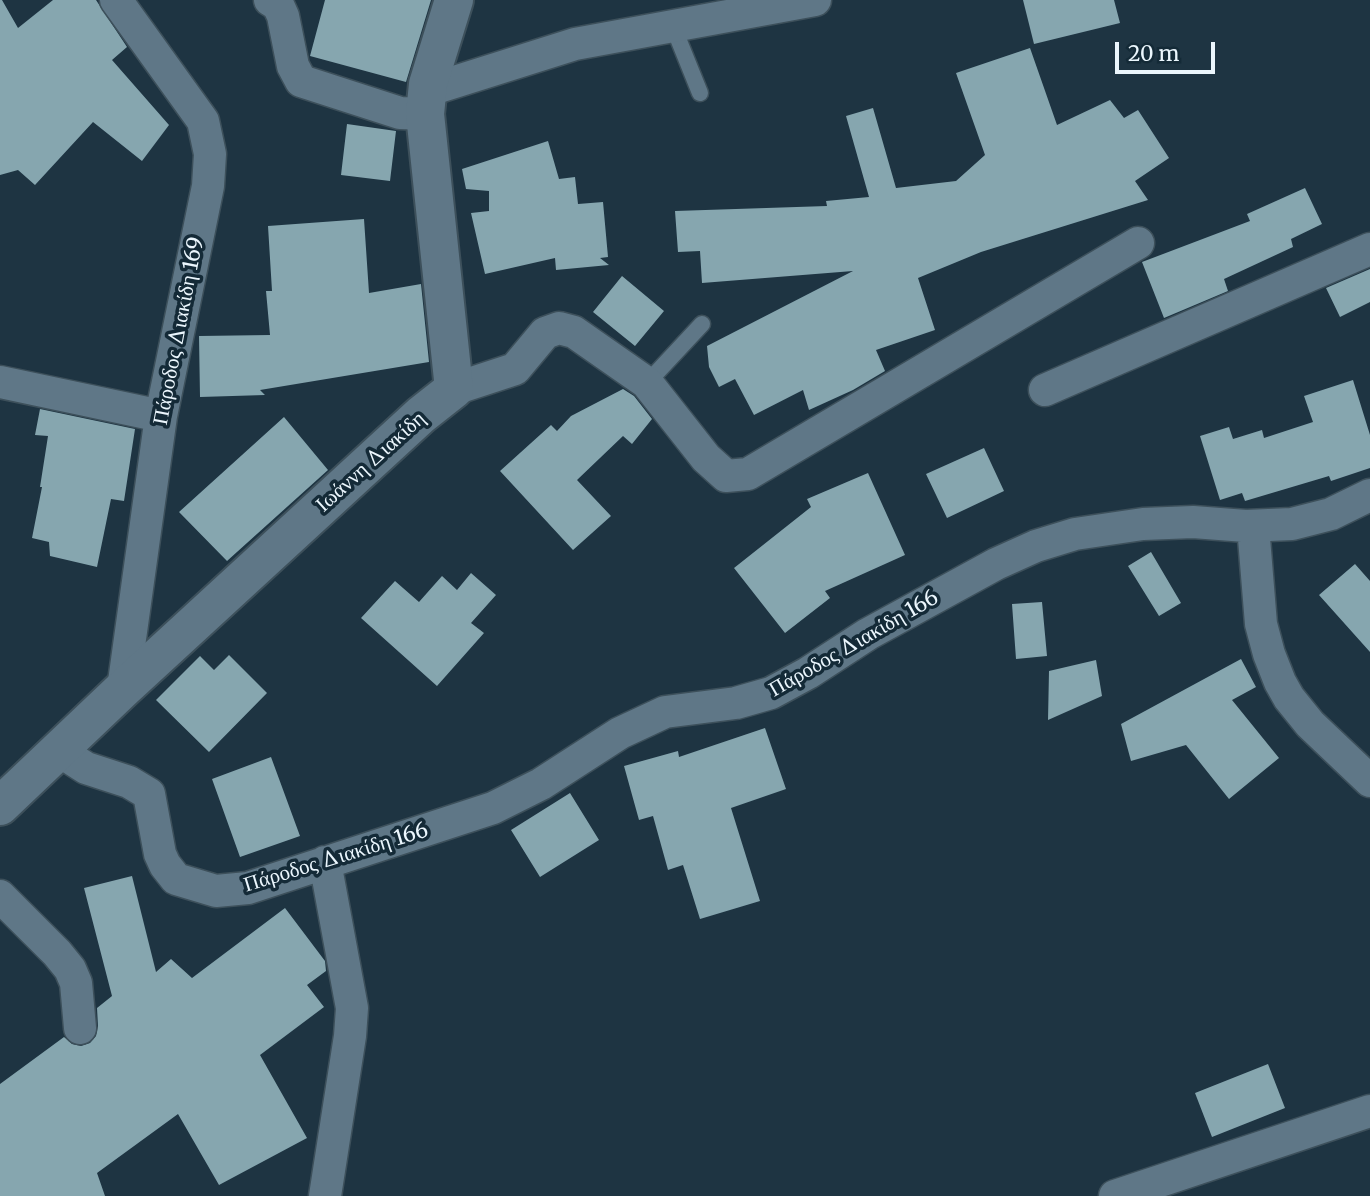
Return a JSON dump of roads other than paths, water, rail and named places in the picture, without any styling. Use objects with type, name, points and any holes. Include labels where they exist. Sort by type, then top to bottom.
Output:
[{"type":"street","name":"Πάροδος Διακίδη 169","points":[[116,0],[203,121],[210,154],[208,186],[162,416],[123,688]]},
{"type":"street","points":[[270,0],[278,5],[283,16],[293,66],[301,81],[400,113],[575,44],[815,0]]},
{"type":"street","points":[[454,0],[435,54],[426,103],[454,389],[515,369],[545,333],[559,328],[574,332],[647,383],[706,458],[726,476],[748,474],[1138,243]]},
{"type":"street","points":[[1045,390],[1370,249]]},
{"type":"street","points":[[0,382],[162,416]]},
{"type":"street","name":"Ιωάννη Διακίδη","points":[[0,806],[123,688],[421,415],[454,389]]},
{"type":"street","name":"Πάροδος Διακίδη 166","points":[[58,750],[86,768],[129,782],[149,794],[160,854],[176,880],[204,889],[248,888],[460,820],[516,798],[620,733],[665,712],[736,703],[771,693],[808,673],[868,634],[996,564],[1035,546],[1086,532],[1143,524],[1193,522],[1278,526],[1331,513],[1370,495]]},
{"type":"street","points":[[1253,526],[1261,624],[1280,682],[1310,724],[1370,781]]},
{"type":"street","points":[[325,862],[352,1008],[325,1196]]},
{"type":"street","points":[[0,896],[70,969],[76,983],[80,1028]]},
{"type":"street","points":[[1115,1196],[1370,1111]]},
{"type":"lane","points":[[673,26],[700,93]]},
{"type":"lane","points":[[647,383],[702,324]]}]
